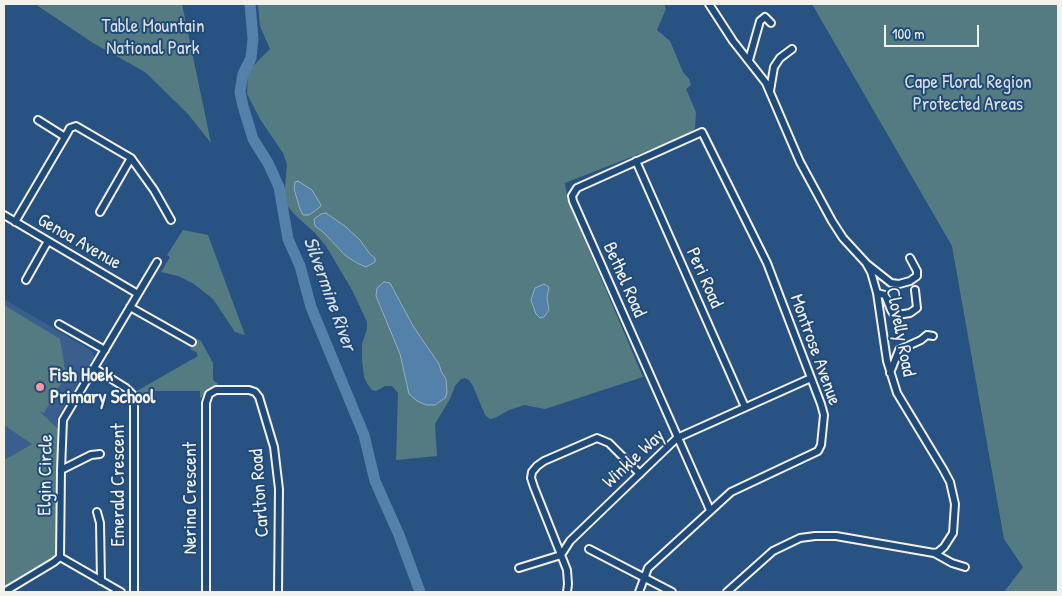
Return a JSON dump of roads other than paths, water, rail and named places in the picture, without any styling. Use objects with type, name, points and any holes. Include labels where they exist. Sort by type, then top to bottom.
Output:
[{"type":"street","name":"Clovelly Road","points":[[709,4],[727,33],[760,73],[770,91],[800,162],[832,221],[843,238],[866,263],[874,280],[890,373],[902,403],[937,456],[953,492],[955,504],[953,533],[942,550],[934,553]]},
{"type":"street","points":[[749,60],[760,21],[765,17],[771,23]]},
{"type":"street","points":[[770,91],[774,67],[780,58],[792,49]]},
{"type":"street","points":[[38,120],[65,137]]},
{"type":"street","points":[[15,222],[70,128],[76,126],[131,158],[154,190],[171,220]]},
{"type":"street","name":"Bethel Road","points":[[702,132],[577,188],[572,196],[710,510]]},
{"type":"street","name":"Montrose Avenue","points":[[639,592],[648,568],[735,489],[820,448],[824,415],[811,378],[767,263],[702,132]]},
{"type":"street","points":[[100,212],[131,158]]},
{"type":"street","name":"Peri Road","points":[[636,161],[745,407]]},
{"type":"street","name":"Genoa Avenue","points":[[4,215],[138,294]]},
{"type":"street","points":[[26,280],[48,241]]},
{"type":"street","points":[[866,263],[891,283],[899,284],[910,281],[917,276],[917,271],[910,258]]},
{"type":"street","name":"Elgin Circle","points":[[60,557],[63,420],[157,262]]},
{"type":"street","points":[[877,293],[886,296],[893,313],[901,315],[917,308],[915,290]]},
{"type":"street","points":[[130,307],[192,342]]},
{"type":"street","points":[[60,324],[104,350]]},
{"type":"street","points":[[890,373],[899,350],[921,340],[926,335],[933,336]]},
{"type":"street","name":"Emerald Crescent","points":[[94,368],[126,388],[132,394],[134,401],[134,592]]},
{"type":"street","name":"Winkle Way","points":[[561,555],[570,541],[677,438],[811,378]]},
{"type":"street","name":"Carlton Road","points":[[206,403],[209,394],[216,390],[249,390],[255,392],[259,397],[274,447],[279,489],[278,592]]},
{"type":"street","name":"Nerina Crescent","points":[[206,403],[206,592]]},
{"type":"street","points":[[567,592],[568,576],[531,481],[534,468],[544,461],[597,438],[609,443],[640,474]]},
{"type":"street","points":[[61,470],[91,455],[100,454]]},
{"type":"street","points":[[97,512],[100,523],[101,581]]},
{"type":"street","points":[[727,592],[773,550],[800,538],[814,536],[836,536],[934,553],[952,563],[965,567]]},
{"type":"street","points":[[589,549],[672,592]]},
{"type":"street","points":[[520,568],[561,555]]},
{"type":"street","points":[[4,592],[60,557],[121,592]]},
{"type":"waterway","name":"Silvermine River","points":[[250,4],[253,39],[251,58],[243,74],[240,92],[243,106],[253,139],[268,163],[279,187],[288,239],[300,266],[311,307],[364,435],[375,481],[399,535],[420,592]]},
{"type":"place","name":"Fish Hoek Primary School","points":[[40,387]]},
{"type":"park label","name":"Table Mountain National Park","points":[[153,38]]},
{"type":"park label","name":"Cape Floral Region Protected Areas","points":[[968,94]]}]
